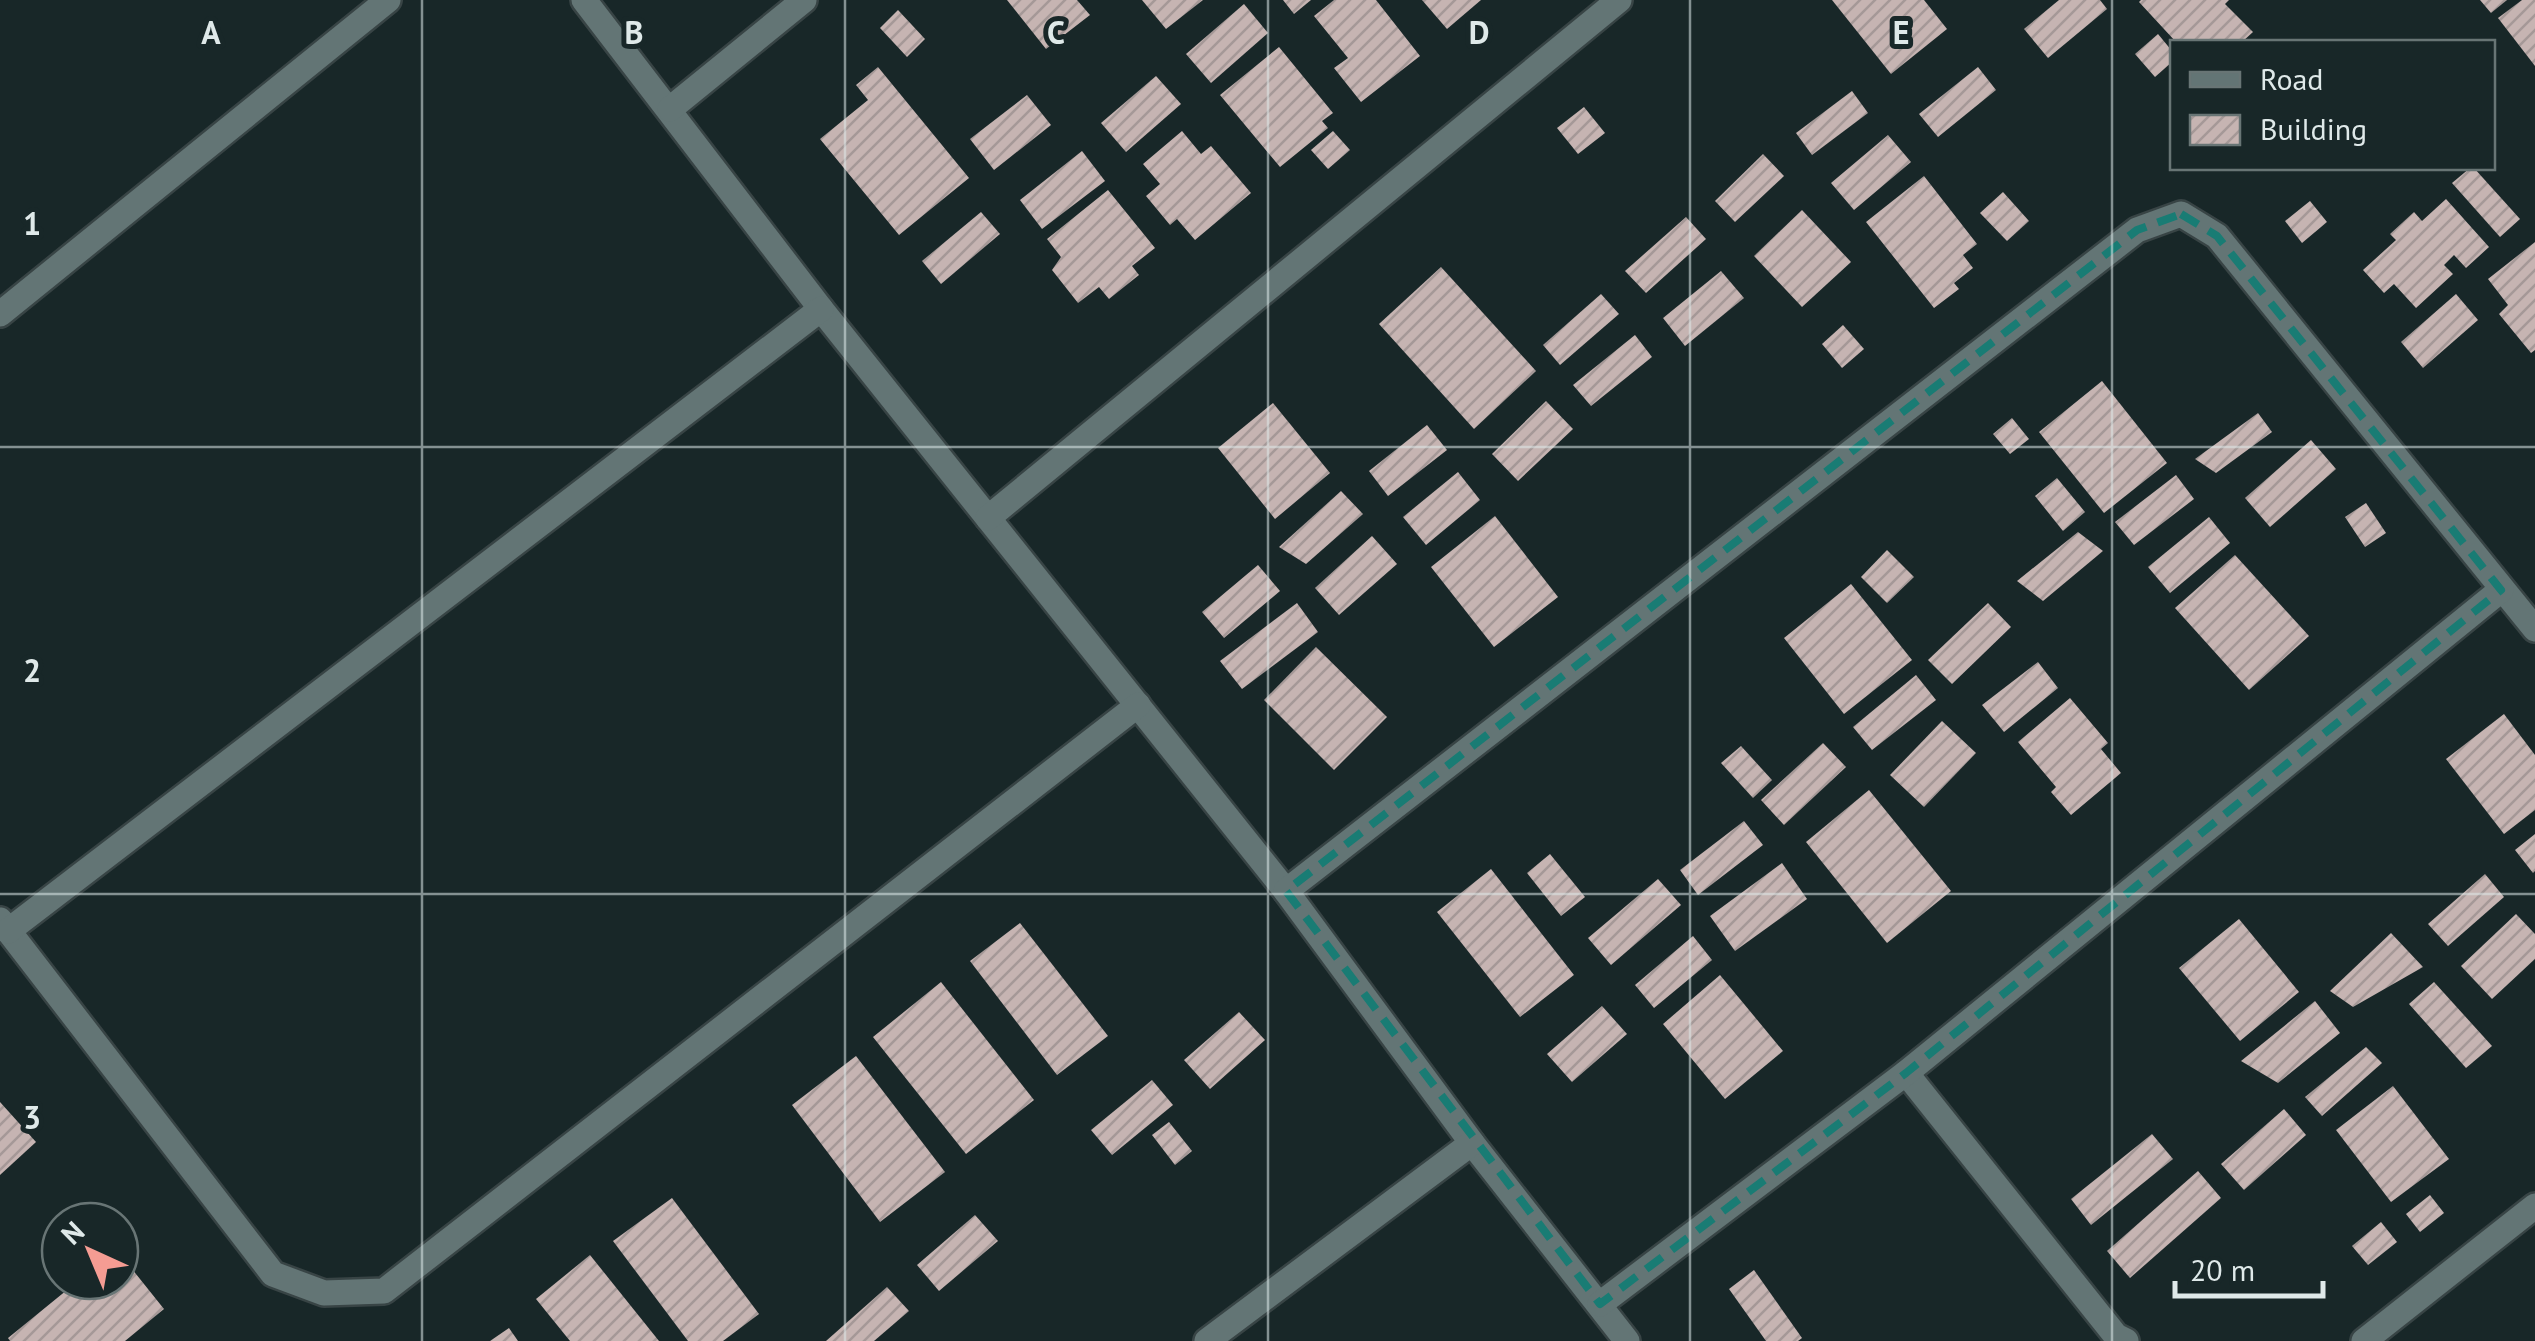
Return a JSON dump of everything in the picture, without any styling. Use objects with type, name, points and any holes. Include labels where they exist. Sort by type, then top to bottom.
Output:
[{"type":"street","points":[[0,314],[388,0]]},
{"type":"street","points":[[584,0],[821,309],[1286,891],[1472,1143],[1628,1341]]},
{"type":"street","points":[[670,109],[804,0]]},
{"type":"street","points":[[988,518],[1619,0]]},
{"type":"street","points":[[1286,891],[2137,230],[2181,214],[2217,236],[2535,629]]},
{"type":"street","points":[[821,309],[4,925],[272,1274],[324,1293],[384,1291],[1138,705]]},
{"type":"street","points":[[1600,1304],[1906,1073],[2502,590]]},
{"type":"street","points":[[1906,1073],[2116,1336],[2126,1341]]},
{"type":"street","points":[[1207,1341],[1472,1143]]},
{"type":"street","points":[[2364,1341],[2535,1206]]},
{"type":"highlighted area","points":[[2181,214],[2217,236],[2501,590],[1906,1073],[1600,1304],[1286,891],[2137,230]]},
{"type":"building","points":[[1007,0],[1077,0],[1090,15],[1046,49]]},
{"type":"building","points":[[1142,0],[1203,0],[1166,29]]},
{"type":"building","points":[[1283,0],[1311,0],[1294,14]]},
{"type":"building","points":[[1334,0],[1376,0],[1420,56],[1361,102],[1334,68],[1348,58],[1314,16]]},
{"type":"building","points":[[1422,0],[1481,0],[1447,29]]},
{"type":"building","points":[[1832,0],[1924,0],[1947,29],[1891,74]]},
{"type":"building","points":[[2059,0],[2100,0],[2107,9],[2048,58],[2024,29]]},
{"type":"building","points":[[2229,0],[2225,4],[2253,32],[2244,40],[2174,40],[2139,2]]},
{"type":"building","points":[[2480,0],[2507,0],[2491,13]]},
{"type":"building","points":[[2522,0],[2535,0],[2535,66],[2498,18]]},
{"type":"building","points":[[1244,4],[1268,33],[1211,83],[1186,54]]},
{"type":"building","points":[[898,10],[925,39],[907,57],[880,28]]},
{"type":"building","points":[[2158,34],[2170,49],[2170,64],[2155,77],[2135,54]]},
{"type":"building","points":[[1279,47],[1333,113],[1322,121],[1328,128],[1280,167],[1220,95]]},
{"type":"building","points":[[878,67],[969,178],[899,235],[820,139],[868,100],[856,85]]},
{"type":"building","points":[[1978,67],[1996,90],[1938,137],[1919,114]]},
{"type":"building","points":[[1156,76],[1181,104],[1126,152],[1101,123]]},
{"type":"building","points":[[1852,91],[1868,113],[1812,155],[1796,133]]},
{"type":"building","points":[[1027,95],[1051,125],[994,170],[970,139]]},
{"type":"building","points":[[1584,107],[1605,133],[1578,154],[1557,128]]},
{"type":"building","points":[[1182,131],[1201,154],[1211,146],[1251,193],[1195,240],[1177,219],[1170,225],[1146,196],[1160,184],[1143,164]]},
{"type":"building","points":[[1333,131],[1350,150],[1328,169],[1311,150]]},
{"type":"building","points":[[1888,135],[1911,162],[1854,210],[1831,183]]},
{"type":"building","points":[[1082,151],[1105,181],[1042,229],[1020,200]]},
{"type":"building","points":[[1763,154],[1784,176],[1735,222],[1715,201]]},
{"type":"building","points":[[2468,170],[2476,170],[2520,219],[2500,237],[2452,183]]},
{"type":"building","points":[[1924,176],[1977,244],[1963,255],[1973,268],[1954,283],[1959,289],[1934,308],[1866,222]]},
{"type":"building","points":[[1108,190],[1155,248],[1132,266],[1139,275],[1109,299],[1099,287],[1078,303],[1052,270],[1061,257],[1047,239]]},
{"type":"building","points":[[2003,192],[2029,221],[2007,241],[1980,213]]},
{"type":"building","points":[[2446,199],[2489,247],[2466,268],[2454,255],[2444,265],[2453,274],[2416,308],[2394,284],[2384,293],[2363,270],[2396,240],[2390,234],[2414,212],[2422,221]]},
{"type":"building","points":[[2310,201],[2327,222],[2302,243],[2285,221]]},
{"type":"building","points":[[1802,210],[1851,262],[1802,307],[1754,256]]},
{"type":"building","points":[[981,212],[1000,234],[941,284],[922,261]]},
{"type":"building","points":[[1686,217],[1706,239],[1646,293],[1625,271]]},
{"type":"building","points":[[2535,242],[2535,350],[2531,353],[2499,314],[2508,305],[2488,279]]},
{"type":"building","points":[[1441,267],[1536,371],[1474,429],[1379,324]]},
{"type":"building","points":[[1721,271],[1744,298],[1685,346],[1663,318]]},
{"type":"building","points":[[1601,294],[1619,314],[1560,365],[1543,345]]},
{"type":"building","points":[[2456,294],[2478,320],[2423,368],[2401,342]]},
{"type":"building","points":[[1843,325],[1864,349],[1842,368],[1822,344]]},
{"type":"building","points":[[1635,335],[1652,357],[1591,406],[1573,385]]},
{"type":"building","points":[[2102,381],[2167,463],[2104,513],[2039,432]]},
{"type":"building","points":[[1546,401],[1573,429],[1518,481],[1492,454]]},
{"type":"building","points":[[1273,403],[1330,473],[1275,519],[1218,448]]},
{"type":"building","points":[[2258,413],[2272,432],[2216,473],[2195,459]]},
{"type":"building","points":[[2012,418],[2029,439],[2010,454],[1993,434]]},
{"type":"building","points":[[1427,425],[1447,450],[1388,496],[1369,471]]},
{"type":"building","points":[[2311,440],[2336,469],[2270,527],[2245,498]]},
{"type":"building","points":[[1458,472],[1480,500],[1426,545],[1403,517]]},
{"type":"building","points":[[2176,475],[2194,499],[2134,545],[2115,522]]},
{"type":"building","points":[[2057,478],[2085,512],[2063,531],[2035,496]]},
{"type":"building","points":[[1341,491],[1363,514],[1306,564],[1279,547]]},
{"type":"building","points":[[2366,503],[2386,533],[2365,547],[2345,517]]},
{"type":"building","points":[[1495,516],[1558,597],[1494,647],[1431,567]]},
{"type":"building","points":[[2209,517],[2230,543],[2170,593],[2148,567]]},
{"type":"building","points":[[2078,532],[2103,551],[2043,601],[2017,581]]},
{"type":"building","points":[[1372,536],[1397,564],[1339,615],[1315,588]]},
{"type":"building","points":[[1887,550],[1914,577],[1887,603],[1861,577]]},
{"type":"building","points":[[2235,555],[2309,636],[2249,690],[2175,608]]},
{"type":"building","points":[[1258,565],[1280,591],[1224,638],[1202,612]]},
{"type":"building","points":[[1851,584],[1912,660],[1844,714],[1784,638]]},
{"type":"building","points":[[1297,603],[1318,632],[1242,689],[1220,661]]},
{"type":"building","points":[[1988,603],[2011,627],[1952,684],[1928,660]]},
{"type":"building","points":[[1316,647],[1387,717],[1334,770],[1264,700]]},
{"type":"building","points":[[2038,662],[2058,688],[2004,732],[1982,705]]},
{"type":"building","points":[[1916,675],[1936,700],[1872,750],[1853,727]]},
{"type":"building","points":[[2070,698],[2108,743],[2101,749],[2121,773],[2071,815],[2051,792],[2056,787],[2018,742]]},
{"type":"building","points":[[2504,714],[2535,755],[2535,810],[2504,834],[2446,759]]},
{"type":"building","points":[[1942,721],[1976,753],[1924,807],[1890,775]]},
{"type":"building","points":[[1823,743],[1846,767],[1784,825],[1761,800]]},
{"type":"building","points":[[1741,746],[1772,780],[1753,798],[1721,763]]},
{"type":"building","points":[[1869,790],[1951,891],[1887,943],[1806,842]]},
{"type":"building","points":[[1744,821],[1763,845],[1698,895],[1680,870]]},
{"type":"building","points":[[2535,834],[2535,871],[2533,873],[2515,850]]},
{"type":"building","points":[[1550,854],[1585,897],[1561,916],[1527,873]]},
{"type":"building","points":[[1782,863],[1807,899],[1735,951],[1710,916]]},
{"type":"building","points":[[1491,869],[1574,975],[1520,1017],[1437,912]]},
{"type":"building","points":[[2485,874],[2504,897],[2448,946],[2428,924]]},
{"type":"building","points":[[1658,879],[1681,905],[1611,965],[1588,938]]},
{"type":"building","points":[[2516,914],[2535,934],[2535,959],[2492,999],[2461,966]]},
{"type":"building","points":[[2239,919],[2299,992],[2240,1041],[2179,968]]},
{"type":"building","points":[[1020,923],[1108,1036],[1057,1075],[970,961]]},
{"type":"building","points":[[2391,933],[2423,967],[2353,1007],[2330,991]]},
{"type":"building","points":[[1693,936],[1712,960],[1654,1008],[1635,985]]},
{"type":"building","points":[[1720,975],[1783,1051],[1725,1099],[1663,1024]]},
{"type":"building","points":[[941,982],[1034,1100],[966,1154],[873,1037]]},
{"type":"building","points":[[2434,982],[2492,1046],[2466,1068],[2409,1004]]},
{"type":"building","points":[[2315,1001],[2340,1033],[2278,1083],[2241,1061]]},
{"type":"building","points":[[1602,1006],[1627,1034],[1572,1082],[1547,1054]]},
{"type":"building","points":[[1239,1012],[1265,1040],[1210,1089],[1184,1060]]},
{"type":"building","points":[[2366,1047],[2382,1063],[2322,1116],[2305,1097]]},
{"type":"building","points":[[856,1056],[945,1172],[880,1222],[792,1105]]},
{"type":"building","points":[[1152,1080],[1173,1105],[1112,1155],[1091,1130]]},
{"type":"building","points":[[2393,1086],[2449,1159],[2391,1202],[2336,1130]]},
{"type":"building","points":[[0,1102],[36,1142],[0,1175]]},
{"type":"building","points":[[2284,1109],[2306,1135],[2244,1190],[2221,1164]]},
{"type":"building","points":[[1169,1122],[1192,1151],[1175,1165],[1152,1135]]},
{"type":"building","points":[[2152,1134],[2173,1159],[2091,1225],[2071,1199]]},
{"type":"building","points":[[2198,1171],[2221,1198],[2130,1278],[2107,1251]]},
{"type":"building","points":[[2430,1195],[2444,1213],[2420,1232],[2406,1214]]},
{"type":"building","points":[[672,1198],[759,1314],[723,1341],[688,1341],[613,1241]]},
{"type":"building","points":[[975,1215],[998,1241],[939,1291],[917,1265]]},
{"type":"building","points":[[2381,1222],[2397,1242],[2368,1265],[2352,1246]]},
{"type":"building","points":[[590,1255],[659,1341],[570,1341],[536,1299]]},
{"type":"building","points":[[1754,1270],[1802,1338],[1798,1341],[1766,1341],[1729,1289]]},
{"type":"building","points":[[140,1279],[164,1309],[125,1341],[8,1338],[53,1301],[140,1301]]},
{"type":"building","points":[[887,1287],[909,1311],[874,1341],[826,1341]]},
{"type":"building","points":[[509,1328],[518,1341],[490,1341]]}]
